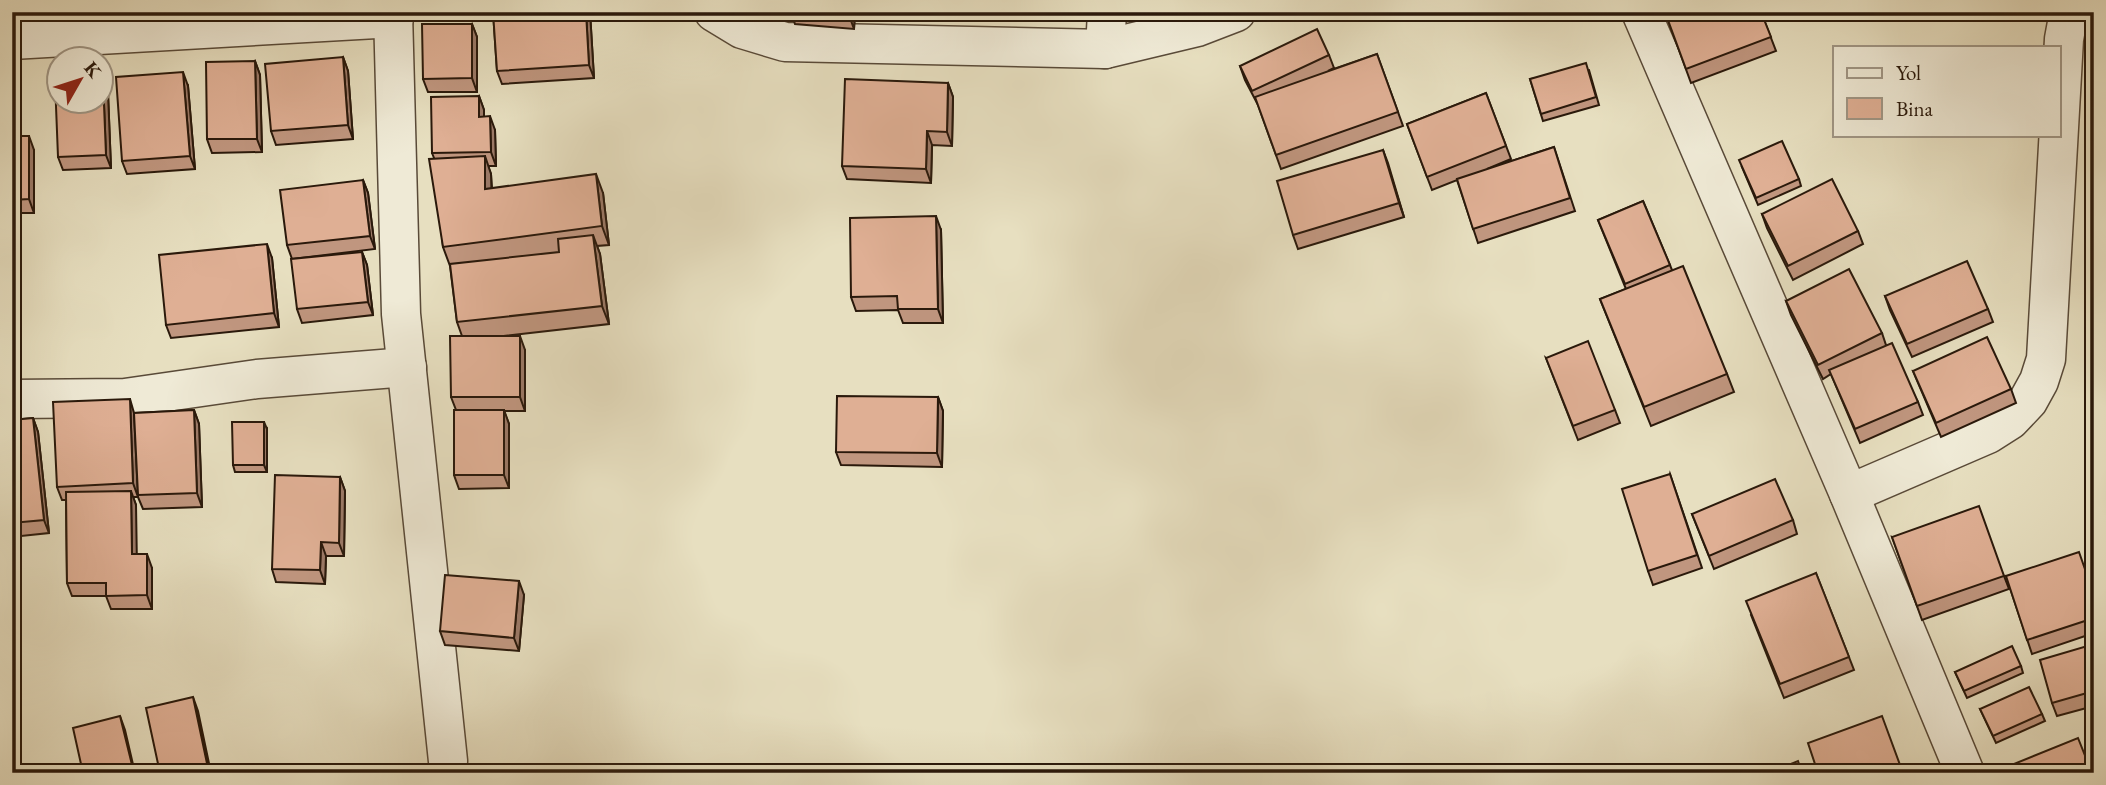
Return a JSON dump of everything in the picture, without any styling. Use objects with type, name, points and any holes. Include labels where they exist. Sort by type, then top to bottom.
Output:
[{"type":"street","points":[[714,12],[742,29],[785,42],[1197,27],[1236,12]]},
{"type":"street","points":[[1641,12],[1849,494],[1965,773]]},
{"type":"street","points":[[2060,110],[2064,39],[2069,12]]},
{"type":"street","points":[[12,40],[394,15],[401,314],[448,761]]},
{"type":"street","points":[[1849,494],[1988,434],[2010,420],[2028,401],[2039,381],[2046,359],[2059,136]]},
{"type":"street","points":[[12,399],[124,398],[257,379],[407,367]]},
{"type":"building","points":[[493,12],[586,12],[589,65],[497,71]]},
{"type":"building","points":[[815,12],[849,12],[849,15]]},
{"type":"building","points":[[1665,12],[1761,12],[1771,37],[1686,69]]},
{"type":"building","points":[[422,24],[472,24],[472,78],[423,79]]},
{"type":"building","points":[[1317,29],[1329,55],[1252,91],[1240,66]]},
{"type":"building","points":[[1377,54],[1398,112],[1276,155],[1255,97]]},
{"type":"building","points":[[343,57],[348,125],[271,131],[265,64]]},
{"type":"building","points":[[255,61],[257,139],[207,139],[206,62]]},
{"type":"building","points":[[1586,63],[1596,97],[1541,114],[1530,79]]},
{"type":"building","points":[[183,72],[190,156],[122,161],[116,77]]},
{"type":"building","points":[[845,79],[948,83],[947,132],[927,131],[926,169],[842,166]]},
{"type":"building","points":[[1486,93],[1506,146],[1427,177],[1407,124]]},
{"type":"building","points":[[479,96],[479,117],[490,116],[491,152],[432,153],[431,97]]},
{"type":"building","points":[[56,116],[104,116],[106,155],[58,157]]},
{"type":"building","points":[[12,136],[29,136],[29,199],[12,200]]},
{"type":"building","points":[[1782,141],[1799,179],[1756,198],[1739,160]]},
{"type":"building","points":[[1554,147],[1570,198],[1473,229],[1457,179]]},
{"type":"building","points":[[1383,150],[1399,203],[1293,235],[1277,181]]},
{"type":"building","points":[[485,156],[485,189],[596,174],[602,226],[443,247],[429,159]]},
{"type":"building","points":[[1832,179],[1858,231],[1788,266],[1762,214]]},
{"type":"building","points":[[363,180],[370,236],[287,245],[280,190]]},
{"type":"building","points":[[1643,201],[1670,265],[1625,284],[1598,220]]},
{"type":"building","points":[[936,216],[938,309],[898,309],[897,296],[851,297],[850,218]]},
{"type":"building","points":[[593,235],[602,306],[457,322],[450,264],[559,252],[558,239]]},
{"type":"building","points":[[267,244],[274,313],[166,325],[159,255]]},
{"type":"building","points":[[362,252],[368,302],[297,309],[291,259]]},
{"type":"building","points":[[1967,261],[1988,309],[1907,344],[1885,296]]},
{"type":"building","points":[[1683,266],[1727,374],[1644,407],[1600,299]]},
{"type":"building","points":[[1849,269],[1882,333],[1818,365],[1786,301]]},
{"type":"building","points":[[450,336],[520,336],[520,397],[451,397]]},
{"type":"building","points":[[1987,337],[2011,389],[1936,423],[1913,371]]},
{"type":"building","points":[[1588,341],[1615,410],[1573,426],[1546,358]]},
{"type":"building","points":[[1892,343],[1918,402],[1855,429],[1829,370]]},
{"type":"building","points":[[837,396],[938,397],[937,453],[836,452]]},
{"type":"building","points":[[130,399],[133,483],[57,487],[53,402]]},
{"type":"building","points":[[194,410],[197,493],[138,495],[134,413]]},
{"type":"building","points":[[454,410],[504,410],[504,475],[454,475]]},
{"type":"building","points":[[33,418],[44,520],[12,523],[12,420]]},
{"type":"building","points":[[232,422],[264,422],[264,465],[233,465]]},
{"type":"building","points":[[1670,474],[1697,555],[1648,571],[1622,489]]},
{"type":"building","points":[[275,475],[340,477],[339,543],[321,542],[320,570],[272,569]]},
{"type":"building","points":[[1775,479],[1793,520],[1709,556],[1692,514]]},
{"type":"building","points":[[131,491],[132,554],[147,554],[147,595],[106,596],[106,583],[67,583],[66,492]]},
{"type":"building","points":[[1979,506],[2004,576],[1917,606],[1892,537]]},
{"type":"building","points":[[2079,552],[2094,595],[2094,618],[2027,640],[2006,576]]},
{"type":"building","points":[[1816,573],[1849,657],[1780,684],[1746,601]]},
{"type":"building","points":[[445,575],[519,581],[514,638],[440,631]]},
{"type":"building","points":[[2094,644],[2094,691],[2052,703],[2040,660]]},
{"type":"building","points":[[2012,646],[2021,666],[1964,691],[1955,672]]},
{"type":"building","points":[[12,670],[16,692],[12,693]]},
{"type":"building","points":[[2029,687],[2042,714],[1993,736],[1980,709]]},
{"type":"building","points":[[193,697],[209,773],[160,773],[146,708]]},
{"type":"building","points":[[120,716],[134,773],[83,773],[73,728]]},
{"type":"building","points":[[1882,716],[1903,773],[1818,773],[1808,743]]},
{"type":"building","points":[[2078,738],[2092,773],[2012,773],[2009,766]]},
{"type":"building","points":[[1798,761],[1802,773],[1769,773]]}]
